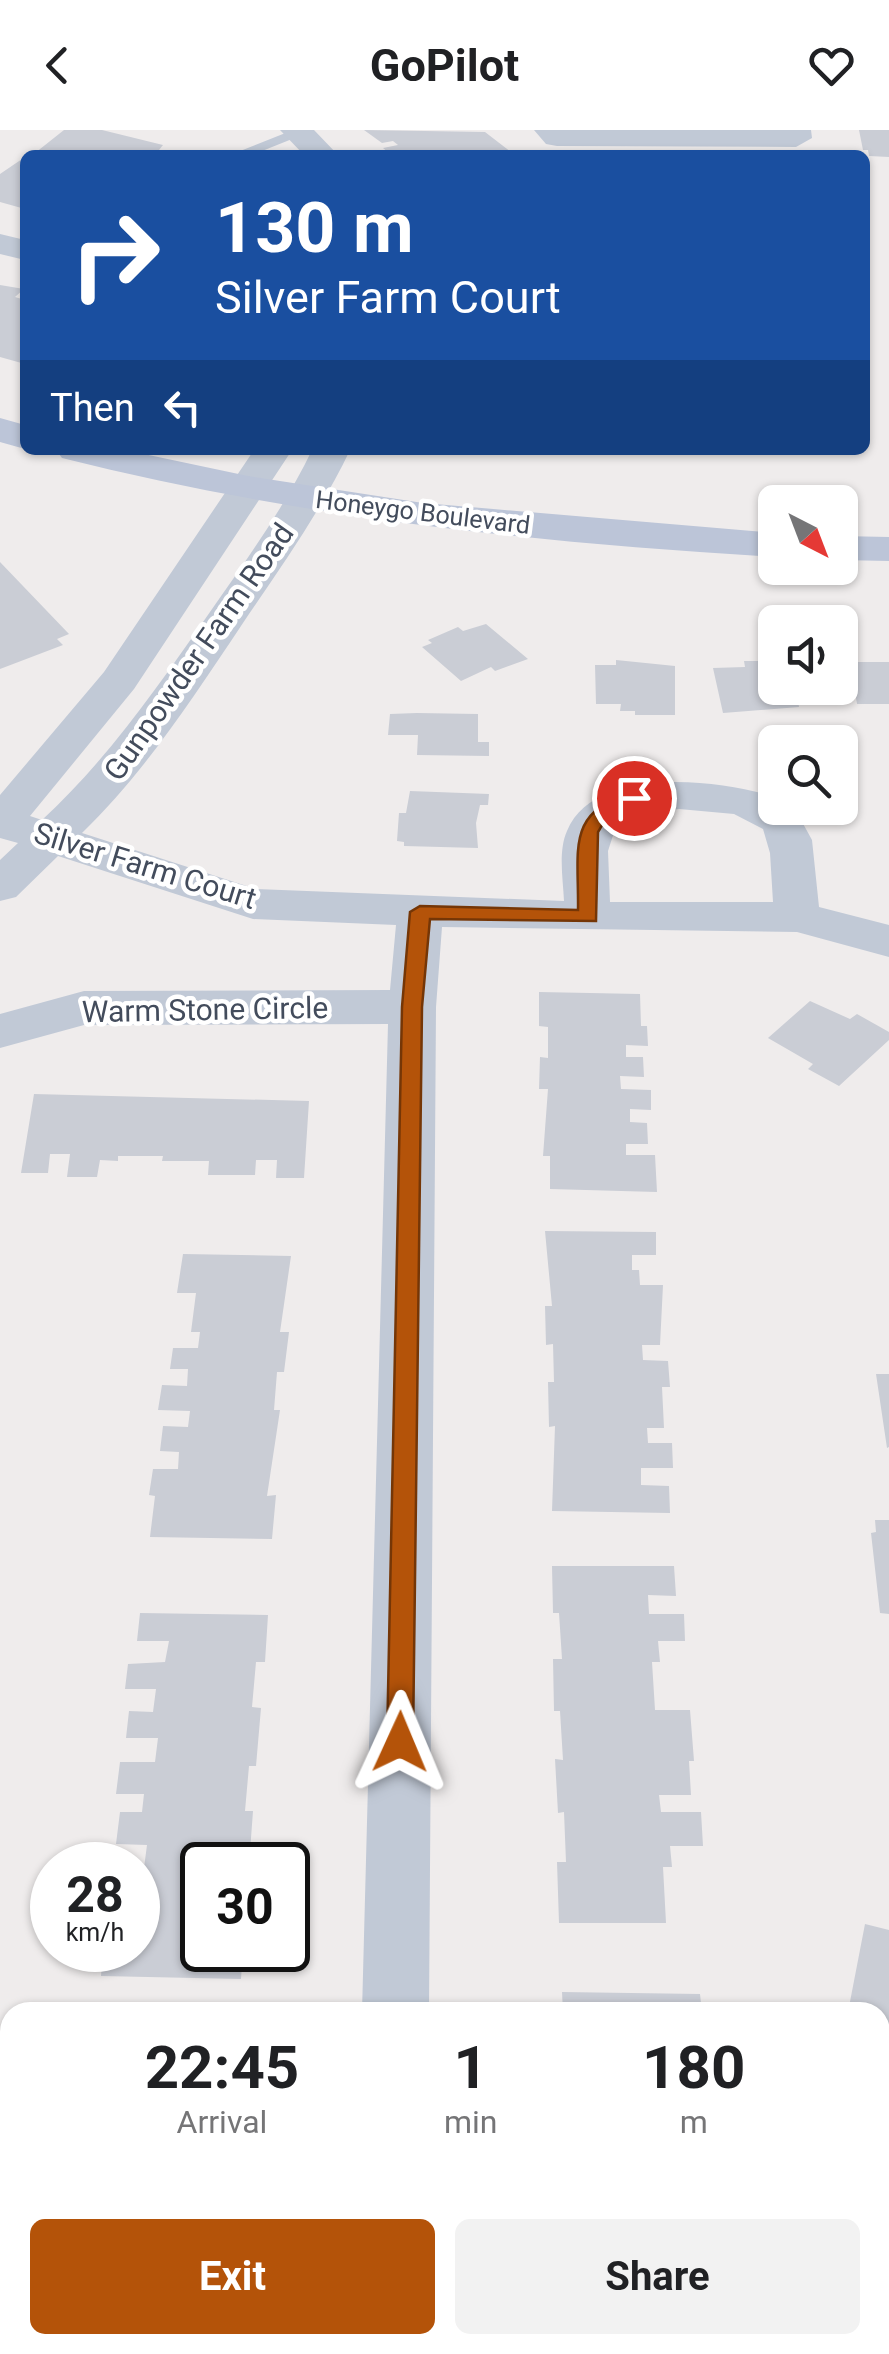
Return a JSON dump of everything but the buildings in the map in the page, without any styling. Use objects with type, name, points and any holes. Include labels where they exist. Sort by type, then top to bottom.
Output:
[{"type":"main road","name":"Honeygo Boulevard","points":[[99,455],[308,498],[482,522],[758,544]]},
{"type":"main road","points":[[858,548],[889,549]]},
{"type":"street","points":[[550,130],[557,137],[796,138],[795,130]]},
{"type":"street","name":"Gunpowder Farm Road","points":[[0,822],[118,680],[269,455]]},
{"type":"street","name":"Gunpowder Farm Road","points":[[0,886],[100,791],[151,727],[308,498],[330,455]]},
{"type":"street","points":[[588,916],[588,832],[601,811],[634,798],[722,797],[754,804],[780,821],[790,841],[796,917]]},
{"type":"street","name":"Silver Farm Court","points":[[0,822],[253,904],[420,912],[796,917],[889,941]]},
{"type":"street","points":[[396,2002],[412,1007],[420,912]]},
{"type":"street","name":"Warm Stone Circle","points":[[0,1030],[84,1008],[412,1007]]},
{"type":"lane","points":[[259,150],[306,139]]},
{"type":"route","points":[[400,1742],[412,1007],[420,912],[588,916],[588,832],[601,811],[634,798]]}]
